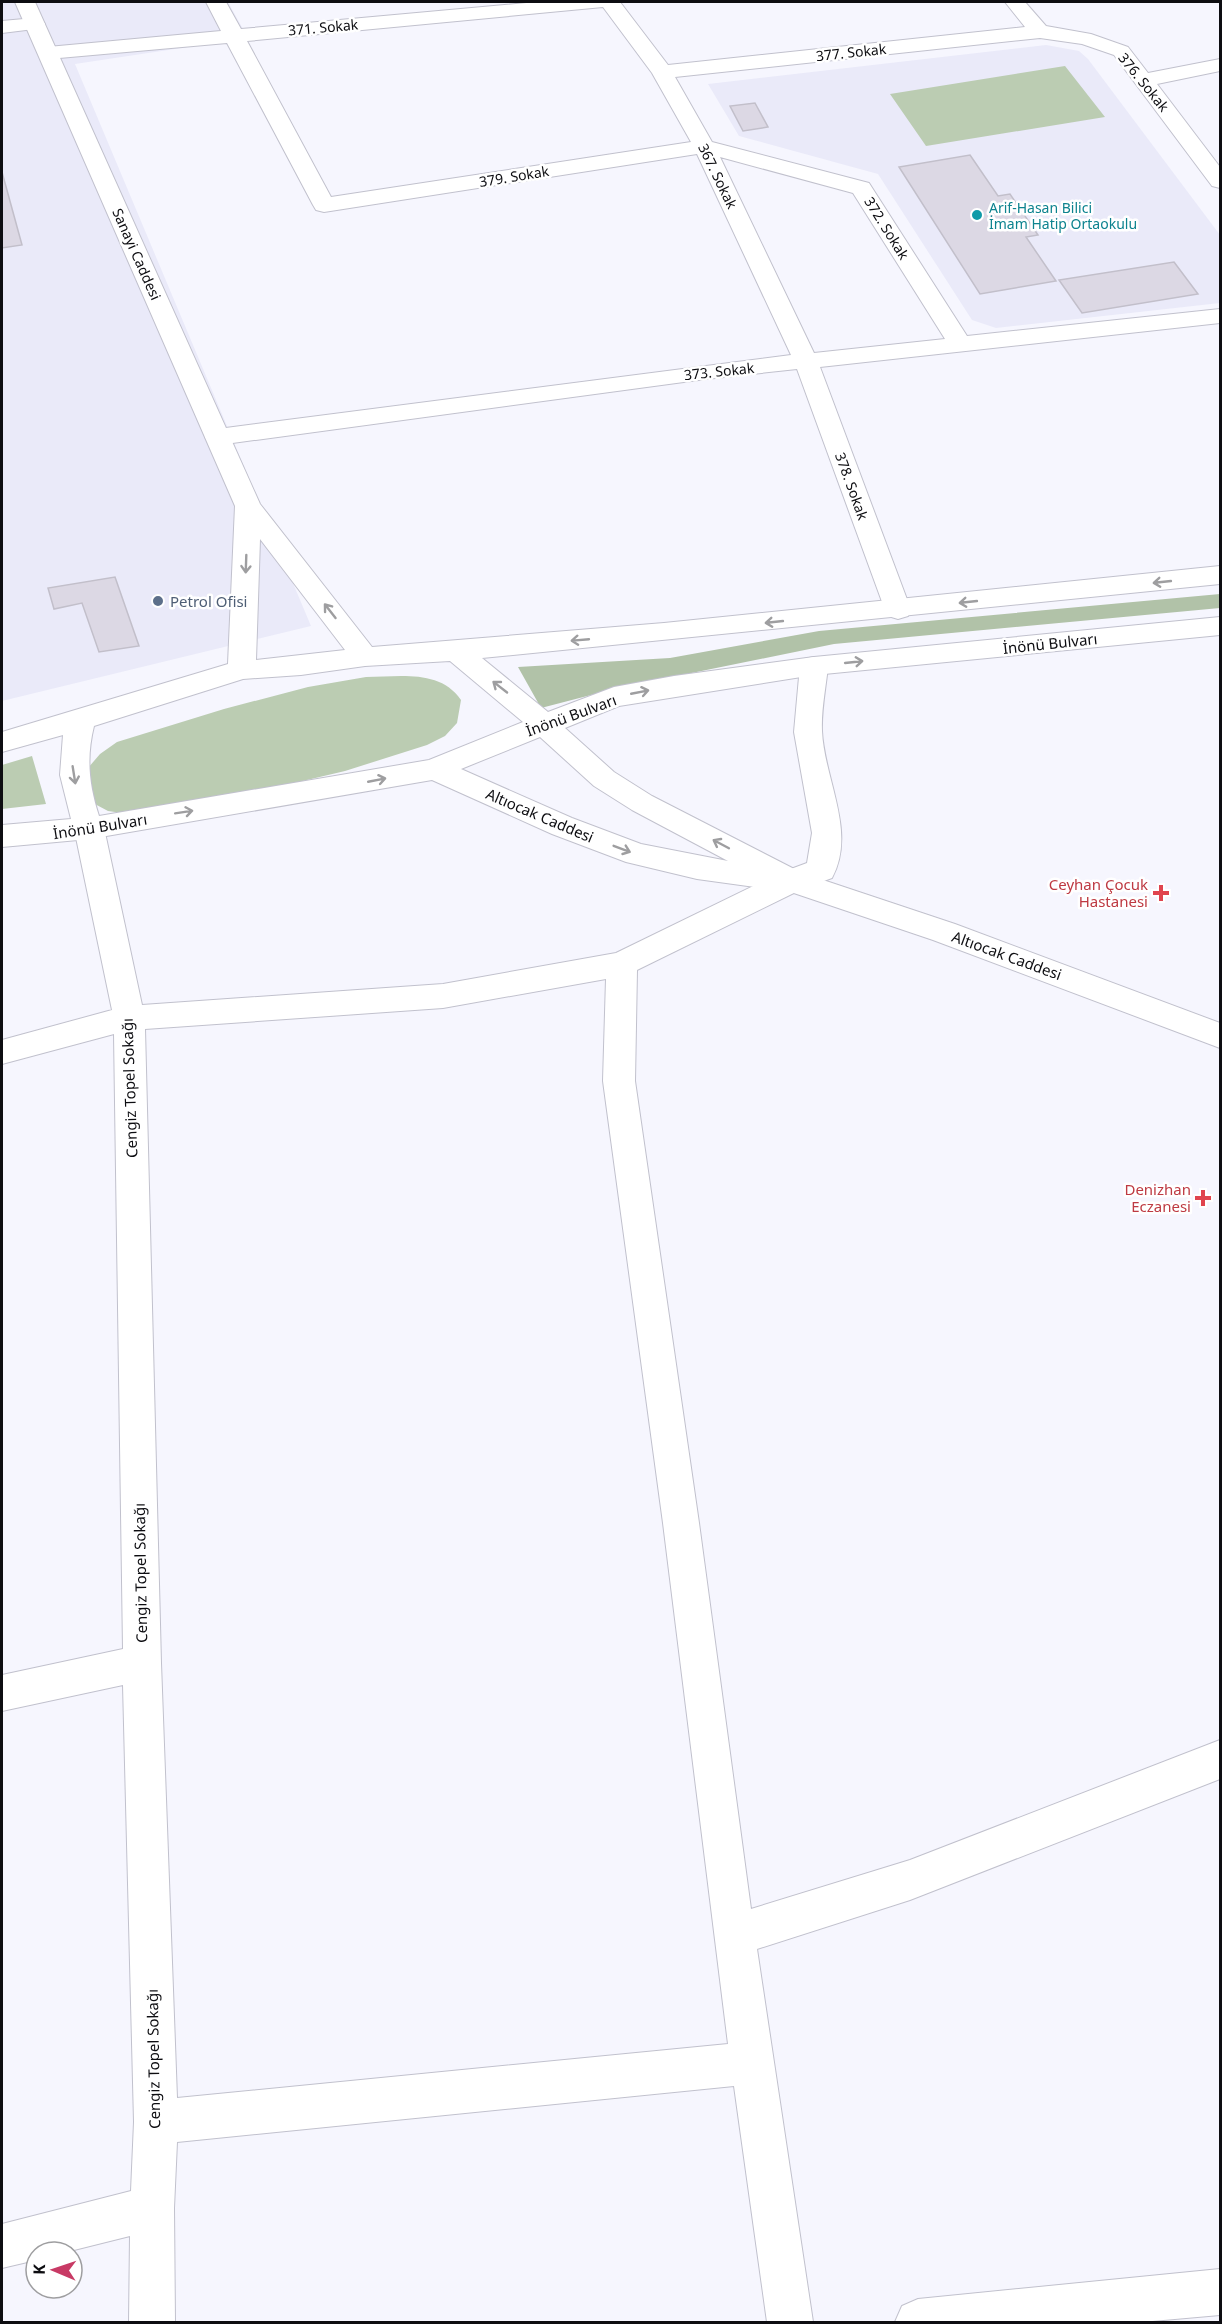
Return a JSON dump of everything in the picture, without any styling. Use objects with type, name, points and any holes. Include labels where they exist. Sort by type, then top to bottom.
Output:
[{"type":"street","name":"Sanayi Caddesi","points":[[26,2],[248,506],[366,657]]},
{"type":"street","points":[[216,2],[234,36]]},
{"type":"street","name":"371. Sokak","points":[[48,53],[598,2]]},
{"type":"street","name":"367. Sokak","points":[[610,2],[662,72],[704,146],[806,362]]},
{"type":"street","points":[[1015,2],[1040,32]]},
{"type":"street","points":[[2,27],[35,24]]},
{"type":"street","name":"377. Sokak","points":[[662,72],[1040,32]]},
{"type":"street","name":"376. Sokak","points":[[1040,32],[1079,36],[1100,41],[1121,51],[1221,181]]},
{"type":"street","name":"379. Sokak","points":[[234,36],[324,205],[704,146]]},
{"type":"street","points":[[1143,80],[1221,65]]},
{"type":"street","name":"372. Sokak","points":[[704,146],[861,188],[961,345]]},
{"type":"street","name":"373. Sokak","points":[[218,437],[706,372],[1221,316]]},
{"type":"street","name":"378. Sokak","points":[[806,362],[898,610]]},
{"type":"street","name":"Sanayi Caddesi","points":[[242,670],[248,506]]},
{"type":"street","points":[[2,742],[242,670],[898,610],[1221,575]]},
{"type":"street","name":"İnönü Bulvarı","points":[[2,836],[45,834],[89,828],[434,769],[614,697],[734,676],[1221,626]]},
{"type":"street","name":"Altıocak Caddesi","points":[[456,651],[544,724],[574,754],[614,785],[642,803],[791,881],[944,932],[1221,1036]]},
{"type":"street","points":[[2,1052],[129,1018],[443,996],[622,964],[791,881],[821,870],[826,833],[808,732],[814,666]]},
{"type":"street","name":"Cengiz Topel Sokağı","points":[[81,720],[73,749],[72,770],[89,828],[129,1018],[142,1663],[156,2122],[152,2208],[152,2322]]},
{"type":"street","name":"Altıocak Caddesi","points":[[434,769],[562,826],[636,854],[697,867],[791,881]]},
{"type":"street","points":[[622,964],[619,1081],[683,1535],[734,1935],[790,2322]]},
{"type":"street","points":[[2,1693],[142,1663]]},
{"type":"street","points":[[734,1935],[910,1880],[1176,1778],[1221,1758]]},
{"type":"street","points":[[156,2122],[753,2063]]},
{"type":"street","points":[[2,2246],[152,2208]]},
{"type":"street","points":[[918,2322],[1221,2292]]},
{"type":"shaded area","points":[[2,2],[228,2],[248,38],[75,64],[311,626],[2,701]]},
{"type":"shaded area","points":[[1046,45],[1079,51],[1088,59],[1220,235],[1220,303],[996,328],[972,320],[878,174],[739,136],[708,84]]},
{"type":"green space","points":[[1065,66],[1105,117],[926,146],[890,94]]},
{"type":"green space","points":[[1220,594],[1220,608],[834,644],[618,688],[541,708],[518,667],[670,658],[819,631]]},
{"type":"green space","points":[[366,677],[418,677],[442,683],[461,700],[457,723],[445,736],[427,745],[345,771],[248,794],[129,814],[108,811],[91,802],[88,768],[100,754],[117,742],[224,709],[308,687]]},
{"type":"green space","points":[[32,756],[46,804],[2,809],[2,765]]},
{"type":"building","points":[[755,103],[768,127],[743,131],[730,106]]},
{"type":"building","name":"Arif-Hasan Bilici İmam Hatip Ortaokulu","points":[[970,155],[998,196],[1010,194],[1038,235],[1026,237],[1056,281],[980,294],[899,167]]},
{"type":"building","points":[[2,172],[22,245],[2,248]]},
{"type":"building","points":[[1174,262],[1198,294],[1082,313],[1059,280]]},
{"type":"building","points":[[115,577],[139,646],[99,652],[82,603],[54,609],[48,588]]},
{"type":"place","name":"Arif-Hasan Bilici İmam Hatip Ortaokulu","points":[[977,215]]},
{"type":"place","name":"Petrol Ofisi","points":[[158,601]]},
{"type":"place","name":"Ceyhan Çocuk Hastanesi","points":[[1161,893]]},
{"type":"place","name":"Denizhan Eczanesi","points":[[1203,1198]]}]
